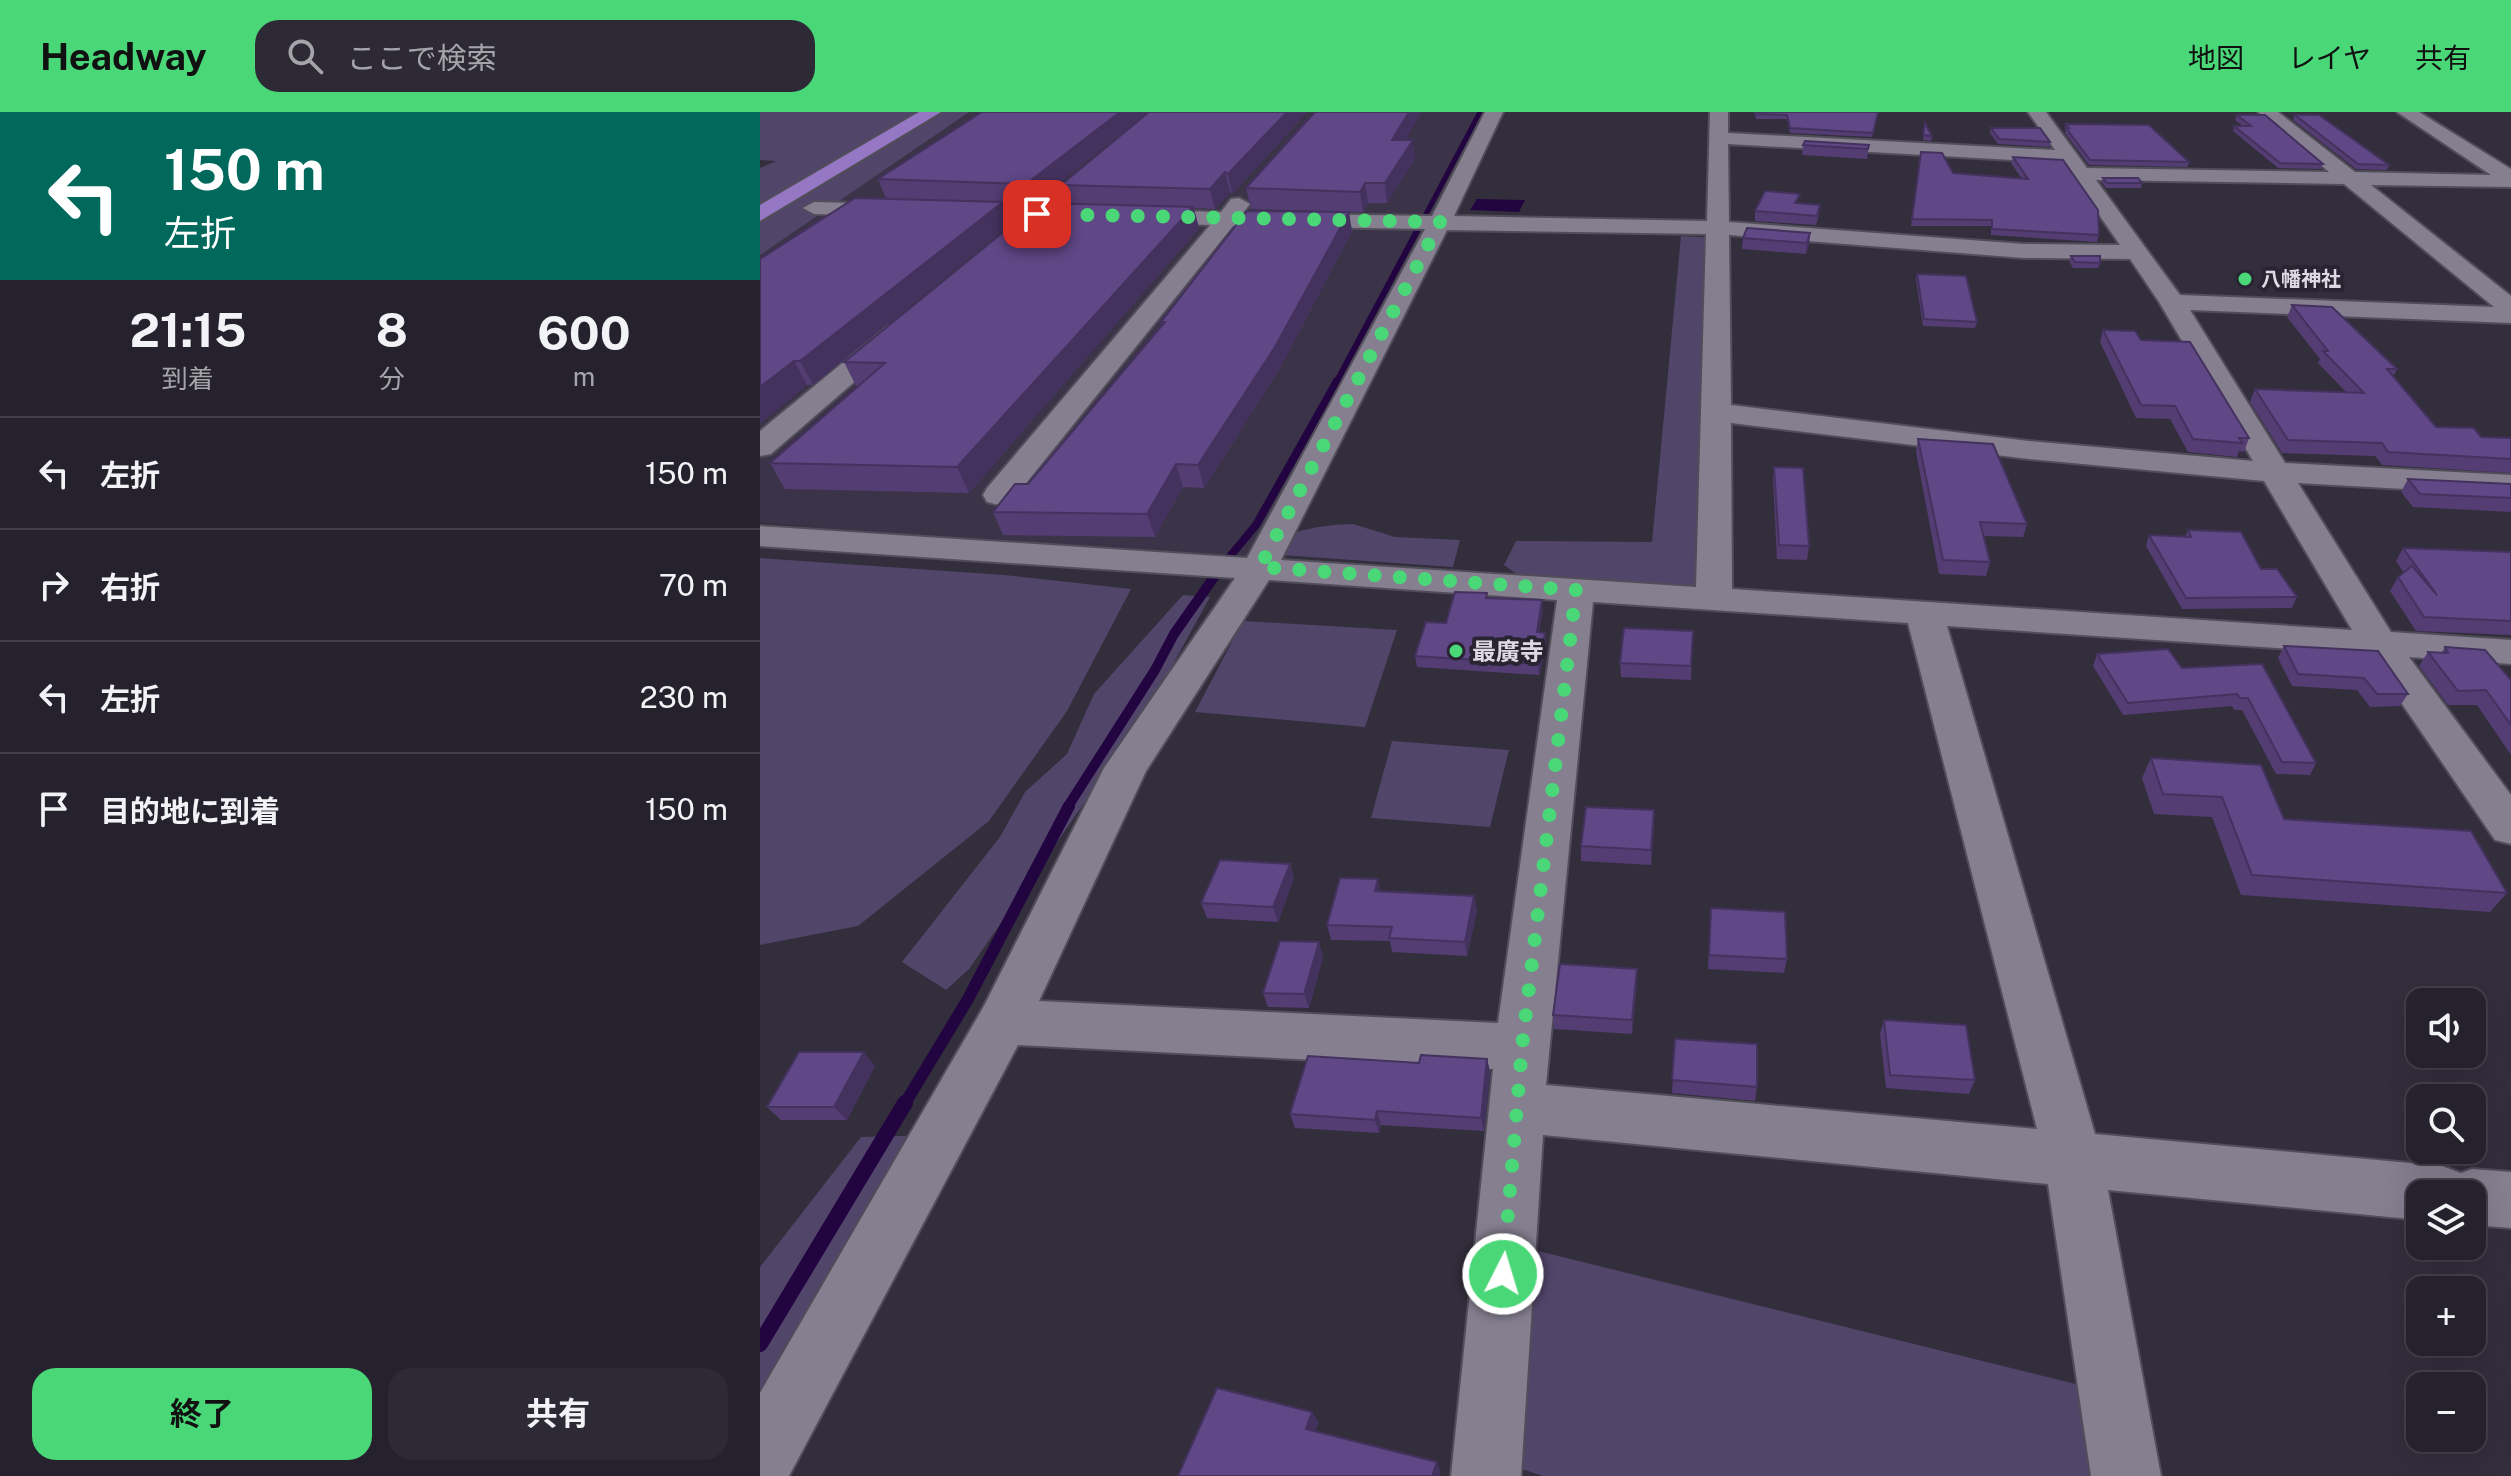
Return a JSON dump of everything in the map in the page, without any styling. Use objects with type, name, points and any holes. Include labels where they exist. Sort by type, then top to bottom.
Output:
[{"type":"main road","points":[[760,214],[932,112]]},
{"type":"street","points":[[760,1460],[1003,1022],[1126,768],[1252,567],[1425,222],[1494,112]]},
{"type":"street","points":[[1714,600],[1719,112]]},
{"type":"street","points":[[2037,112],[2172,302],[2379,643],[2511,828]]},
{"type":"street","points":[[2267,112],[2511,308]]},
{"type":"street","points":[[2406,112],[2511,179]]},
{"type":"street","points":[[1718,138],[2076,166],[2350,179],[2511,179]]},
{"type":"street","points":[[999,495],[1258,184]]},
{"type":"street","points":[[1013,234],[1060,195]]},
{"type":"street","points":[[814,208],[1719,228],[2024,251],[2139,252]]},
{"type":"street","points":[[2172,302],[2511,315]]},
{"type":"street","points":[[760,447],[917,315]]},
{"type":"street","points":[[1717,412],[2029,450],[2275,472],[2511,485]]},
{"type":"street","points":[[760,536],[2511,652]]},
{"type":"street","points":[[1486,1476],[1522,1047],[1576,590]]},
{"type":"street","points":[[1925,615],[2074,1160],[2126,1476]]},
{"type":"street","points":[[1003,1022],[1522,1047]]},
{"type":"street","points":[[1517,1107],[2406,1191]]},
{"type":"street","points":[[2486,1198],[2511,1200]]},
{"type":"shaded area","points":[[760,112],[969,112],[760,255],[760,168],[776,161],[760,160]]},
{"type":"shaded area","points":[[929,112],[1492,112],[1245,566],[760,522],[760,203]]},
{"type":"shaded area","points":[[1477,199],[1525,200],[1519,212],[1470,210]]},
{"type":"shaded area","points":[[1681,236],[1719,238],[1715,587],[1521,577],[1504,565],[1516,541],[1652,542]]},
{"type":"shaded area","points":[[1353,524],[1395,537],[1460,540],[1453,567],[1267,554],[1283,538],[1294,533]]},
{"type":"shaded area","points":[[760,558],[1004,575],[1131,589],[1067,711],[989,821],[858,926],[760,945]]},
{"type":"shaded area","points":[[1183,595],[1210,597],[1155,697],[969,969],[946,990],[902,962],[1000,837],[1025,792],[1067,754],[1094,694]]},
{"type":"shaded area","points":[[1243,621],[1397,630],[1365,727],[1195,712]]},
{"type":"shaded area","points":[[1392,741],[1509,750],[1490,827],[1371,818]]},
{"type":"shaded area","points":[[940,1135],[760,1462],[760,1267],[861,1137]]},
{"type":"shaded area","points":[[1506,1243],[2112,1393],[2123,1476],[1543,1476],[1488,1458]]},
{"type":"building","points":[[982,112],[1120,112],[1026,184],[878,179]]},
{"type":"building","points":[[1149,112],[1287,112],[1210,189],[1061,185]]},
{"type":"building","points":[[1315,112],[1409,112],[1392,140],[1413,140],[1385,183],[1365,183],[1360,192],[1246,188]]},
{"type":"building","points":[[1756,112],[1878,112],[1873,133],[1790,128],[1787,115]]},
{"type":"building","points":[[2237,115],[2265,115],[2323,164],[2280,163],[2234,126],[2251,126]]},
{"type":"building","points":[[2295,115],[2319,115],[2389,165],[2358,164]]},
{"type":"building","points":[[1925,123],[1932,136],[1923,135]]},
{"type":"building","points":[[2066,124],[2149,125],[2189,162],[2090,160]]},
{"type":"building","points":[[1991,128],[2040,128],[2050,142],[1999,139]]},
{"type":"building","points":[[1805,141],[1869,145],[1868,149],[1803,145]]},
{"type":"building","points":[[1921,152],[1942,153],[1953,173],[2028,179],[2013,157],[2063,160],[2098,210],[2099,235],[1992,229],[1992,220],[1912,219]]},
{"type":"building","points":[[2103,178],[2138,178],[2142,183],[2107,183]]},
{"type":"building","points":[[1765,191],[1800,194],[1795,203],[1820,205],[1817,216],[1755,211]]},
{"type":"building","points":[[855,198],[1003,202],[800,361],[794,361],[760,387],[760,259]]},
{"type":"building","points":[[1039,203],[1193,207],[957,467],[770,463],[885,363],[844,362]]},
{"type":"building","points":[[1247,211],[1349,212],[1275,347],[1198,465],[1176,464],[1147,514],[993,512],[1015,484],[1028,484],[1165,322],[1161,322]]},
{"type":"building","points":[[1747,228],[1810,233],[1807,243],[1743,238]]},
{"type":"building","points":[[2071,256],[2100,256],[2100,263],[2075,262]]},
{"type":"building","points":[[1917,274],[1966,276],[1977,322],[1924,319]]},
{"type":"building","points":[[2292,305],[2332,307],[2397,369],[2387,369],[2436,427],[2474,428],[2481,437],[2511,438],[2511,459],[2388,452],[2382,443],[2288,440],[2255,389],[2364,393],[2323,351],[2328,351]]},
{"type":"building","points":[[2103,330],[2135,331],[2141,340],[2190,342],[2249,438],[2239,438],[2242,443],[2193,439],[2175,406],[2141,405]]},
{"type":"building","points":[[1918,439],[1993,444],[2027,524],[1980,522],[1990,562],[1943,560]]},
{"type":"building","points":[[1774,467],[1803,468],[1809,546],[1779,545]]},
{"type":"building","points":[[2408,479],[2511,484],[2511,498],[2420,494]]},
{"type":"building","points":[[2188,530],[2241,532],[2261,569],[2277,569],[2297,597],[2186,598],[2149,535],[2191,537]]},
{"type":"building","points":[[2403,548],[2511,552],[2511,621],[2424,617],[2398,577],[2412,566],[2437,595]]},
{"type":"building","points":[[1455,592],[1487,593],[1486,598],[1542,600],[1537,632],[1545,633],[1538,664],[1415,656],[1426,622],[1446,623]]},
{"type":"building","points":[[1624,628],[1693,631],[1691,666],[1620,663]]},
{"type":"building","points":[[2284,646],[2378,651],[2408,694],[2377,694],[2364,678],[2298,674]]},
{"type":"building","points":[[2445,647],[2485,650],[2511,680],[2511,725],[2486,690],[2458,691],[2428,652],[2448,653]]},
{"type":"building","points":[[2168,649],[2182,668],[2262,664],[2316,763],[2282,762],[2248,698],[2240,698],[2237,694],[2128,703],[2097,654]]},
{"type":"building","points":[[2151,758],[2261,765],[2284,819],[2471,831],[2507,893],[2252,875],[2222,797],[2163,794]]},
{"type":"building","points":[[1586,807],[1654,810],[1651,850],[1581,846]]},
{"type":"building","points":[[1220,860],[1290,864],[1273,907],[1201,903]]},
{"type":"building","points":[[1340,878],[1378,879],[1375,891],[1474,896],[1465,942],[1389,938],[1392,927],[1327,925]]},
{"type":"building","points":[[1711,908],[1785,912],[1787,959],[1709,955]]},
{"type":"building","points":[[1280,941],[1319,942],[1304,994],[1263,993]]},
{"type":"building","points":[[1560,964],[1637,969],[1632,1020],[1553,1015]]},
{"type":"building","points":[[1884,1020],[1966,1025],[1975,1080],[1890,1075]]},
{"type":"building","points":[[1675,1039],[1757,1044],[1757,1087],[1672,1080]]},
{"type":"building","points":[[799,1052],[864,1052],[834,1107],[767,1107]]},
{"type":"building","points":[[1421,1055],[1487,1059],[1481,1118],[1377,1111],[1375,1120],[1290,1114],[1308,1056],[1419,1063]]},
{"type":"building","points":[[1217,1388],[1312,1412],[1306,1429],[1437,1462],[1432,1476],[1178,1476]]},
{"type":"waterway","points":[[1416,233],[1480,112]]},
{"type":"waterway","points":[[1336,383],[1417,231]]},
{"type":"waterway","points":[[1217,572],[1256,525],[1337,381]]},
{"type":"waterway","points":[[1067,808],[1155,670],[1174,634],[1219,570]]},
{"type":"waterway","points":[[904,1105],[968,999],[1069,806]]},
{"type":"waterway","points":[[760,1344],[905,1103]]},
{"type":"place","name":"八幡神社","points":[[2245,279]]},
{"type":"place","name":"最廣寺","points":[[1456,651]]},
{"type":"route","points":[[1037,214],[1440,222],[1260,567],[1576,590],[1522,1047],[1503,1274]]}]
